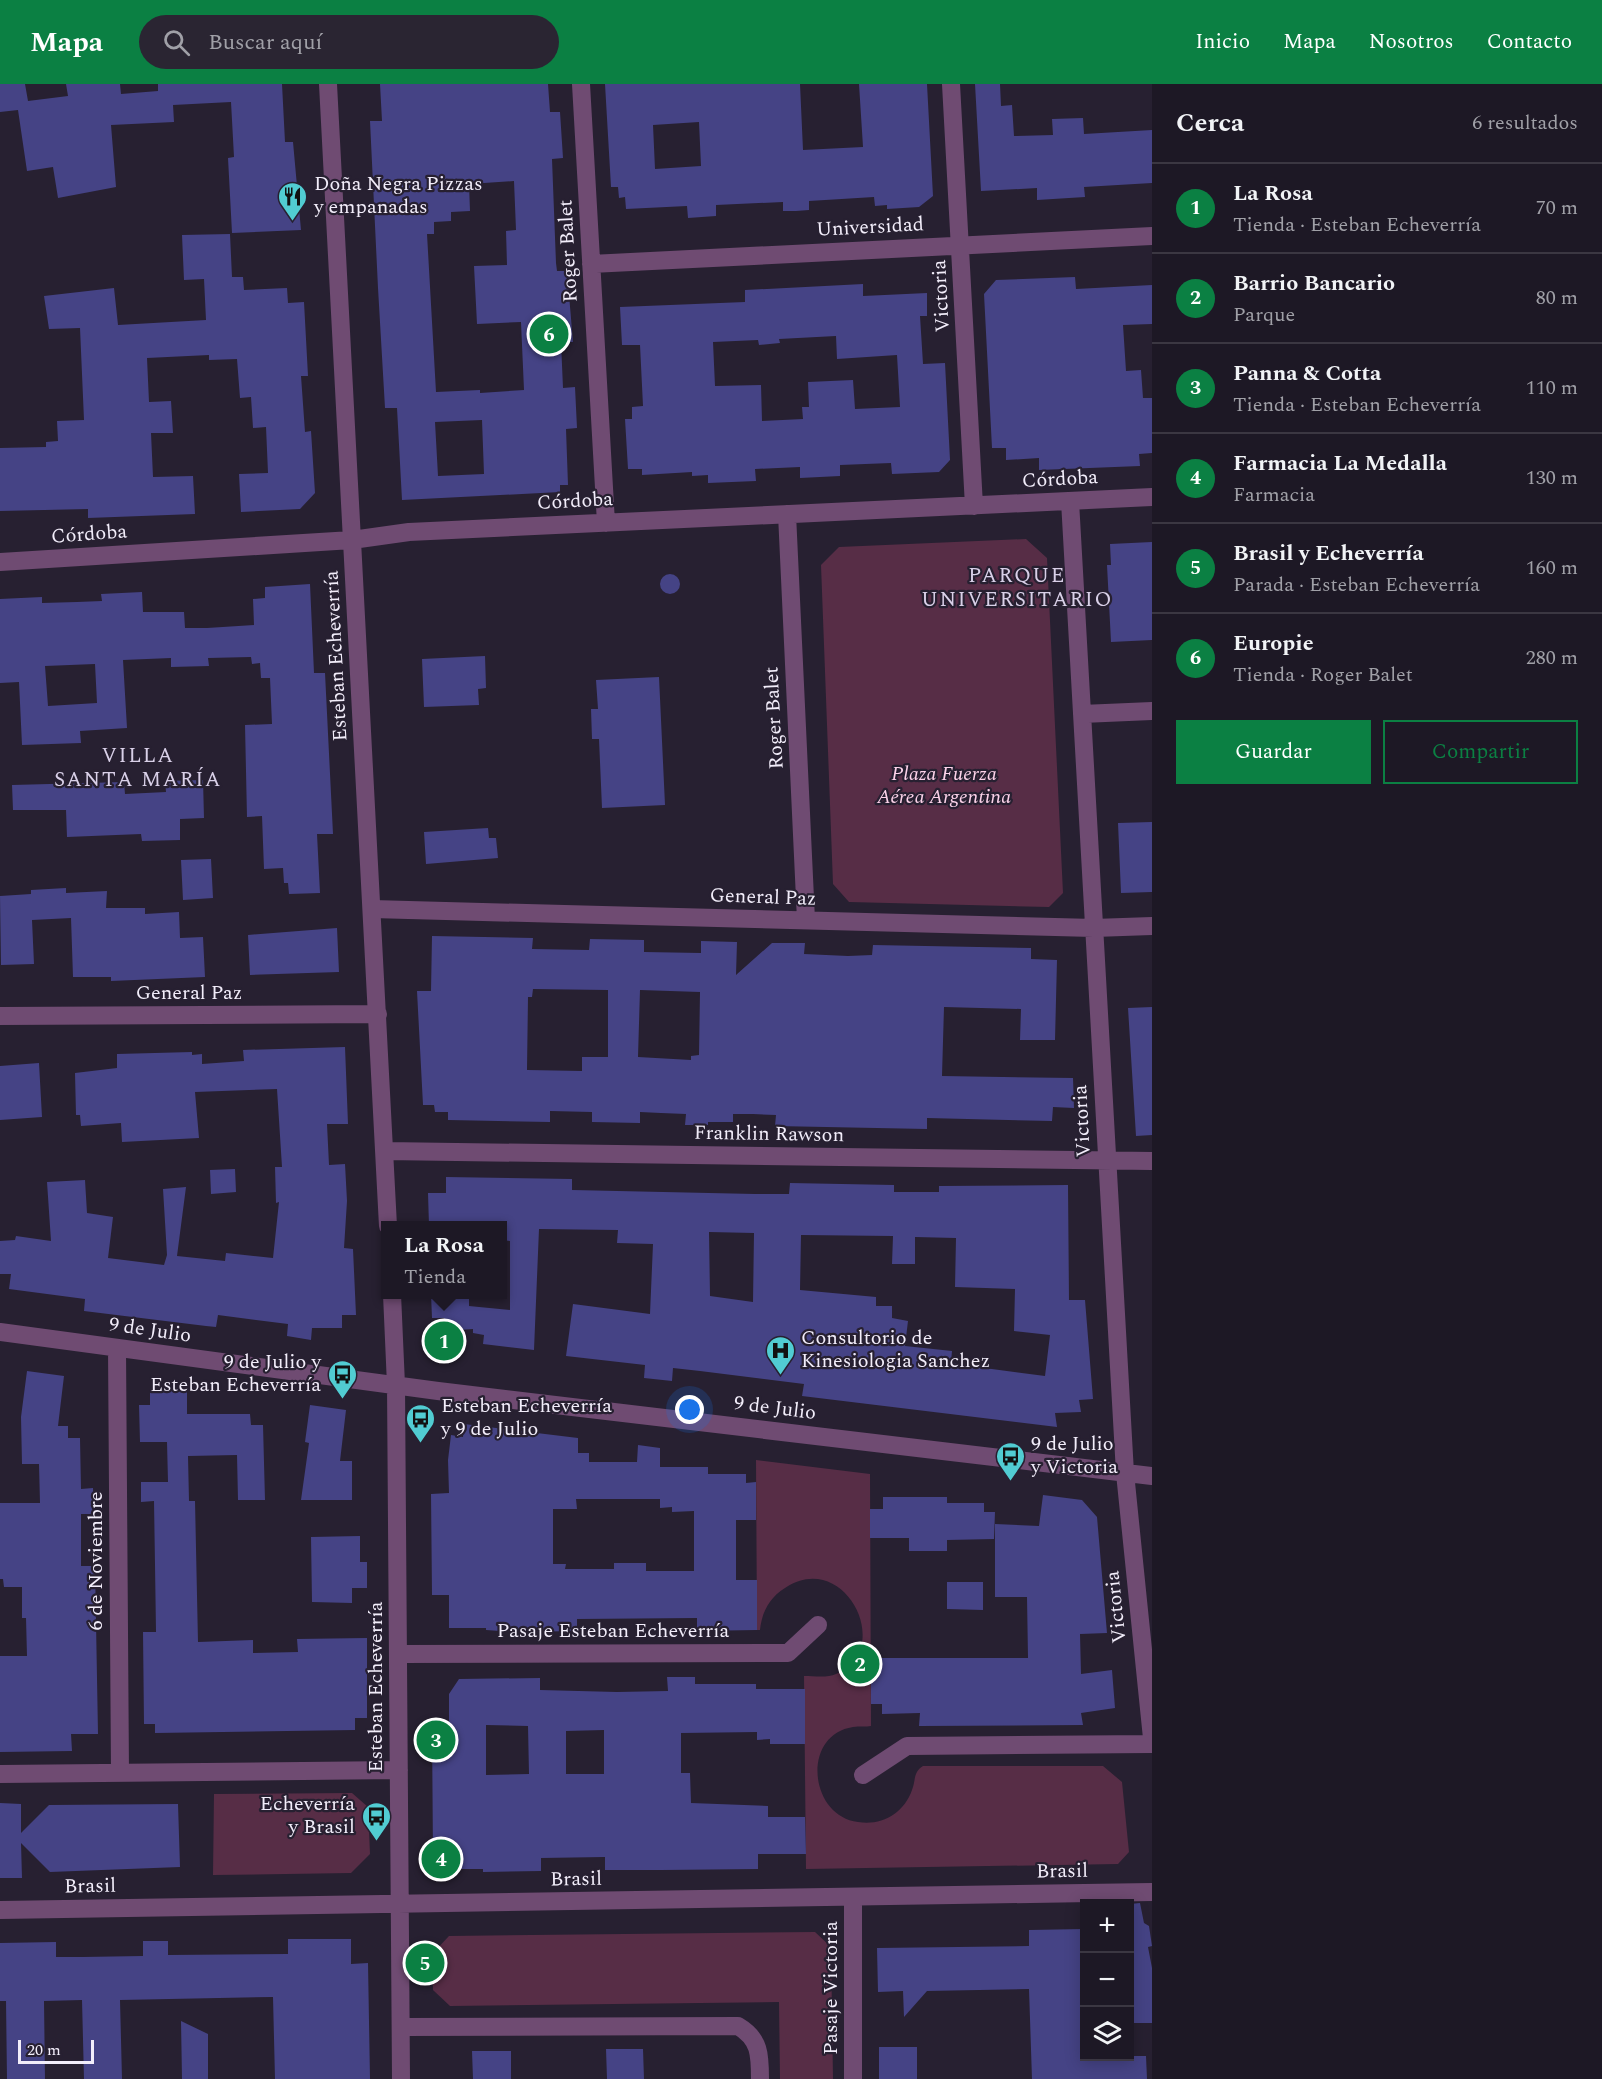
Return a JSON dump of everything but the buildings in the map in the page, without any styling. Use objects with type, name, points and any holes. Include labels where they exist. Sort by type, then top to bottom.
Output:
[{"type":"street","name":"Esteban Echeverría","points":[[328,84],[388,1221]]},
{"type":"street","name":"Roger Balet","points":[[581,84],[606,523]]},
{"type":"street","name":"Victoria","points":[[951,84],[974,506]]},
{"type":"street","name":"Universidad","points":[[591,264],[1152,236]]},
{"type":"street","name":"Córdoba","points":[[0,562],[352,540],[409,532],[1152,497]]},
{"type":"street","name":"Victoria","points":[[1070,501],[1125,1473],[1152,1738]]},
{"type":"street","name":"Roger Balet","points":[[787,514],[806,920]]},
{"type":"street","points":[[1082,714],[1152,711]]},
{"type":"street","name":"General Paz","points":[[372,909],[1094,928],[1152,926]]},
{"type":"street","name":"General Paz","points":[[0,1016],[378,1014]]},
{"type":"street","name":"Franklin Rawson","points":[[385,1151],[1152,1161]]},
{"type":"street","name":"Esteban Echeverría","points":[[392,1299],[396,1385],[401,2079]]},
{"type":"street","name":"9 de Julio","points":[[0,1332],[396,1385],[1152,1476]]},
{"type":"street","name":"6 de Noviembre","points":[[117,1348],[120,1773]]},
{"type":"street","name":"Pasaje Esteban Echeverría","points":[[398,1654],[788,1653],[818,1625]]},
{"type":"street","points":[[863,1774],[907,1746],[1152,1744]]},
{"type":"street","points":[[0,1774],[399,1770]]},
{"type":"street","name":"Brasil","points":[[0,1910],[1152,1892]]},
{"type":"street","name":"Pasaje Victoria","points":[[853,1897],[853,2079]]},
{"type":"street","points":[[401,2027],[738,2026],[750,2033],[758,2044],[760,2079]]},
{"type":"green space","name":"Plaza Fuerza Aérea Argentina","points":[[1026,539],[1047,558],[1063,893],[1049,907],[849,902],[833,884],[821,565],[839,547]]},
{"type":"green space","points":[[756,1460],[870,1474],[871,1726],[853,1727],[836,1733],[825,1744],[819,1759],[818,1775],[821,1791],[829,1806],[842,1817],[858,1822],[884,1820],[904,1805],[912,1790],[916,1774],[923,1766],[1103,1766],[1122,1782],[1129,1852],[1118,1864],[806,1869],[804,1676],[833,1675],[853,1661],[862,1644],[862,1625],[855,1607],[843,1591],[826,1581],[807,1579],[785,1588],[775,1596],[762,1617],[760,1630],[757,1630]]},
{"type":"green space","points":[[352,1793],[368,1807],[370,1854],[351,1873],[213,1875],[214,1794]]},
{"type":"green space","points":[[815,1932],[831,1947],[833,2079],[780,2079],[779,2002],[450,2006],[433,1990],[432,1954],[449,1936]]},
{"type":"place","name":"Doña Negra Pizzas y empanadas","points":[[293,222]]},
{"type":"place","name":"Europie","points":[[549,334]]},
{"type":"place","name":"La Rosa","points":[[444,1341]]},
{"type":"place","name":"Consultorio de Kinesiologia Sanchez","points":[[780,1376]]},
{"type":"place","name":"9 de Julio y Esteban Echeverría","points":[[342,1400]]},
{"type":"place","name":"Esteban Echeverría y 9 de Julio","points":[[420,1444]]},
{"type":"place","name":"9 de Julio y Victoria","points":[[1010,1482]]},
{"type":"place","name":"Barrio Bancario","points":[[860,1664]]},
{"type":"place","name":"Panna & Cotta","points":[[436,1740]]},
{"type":"place","name":"Echeverría y Brasil","points":[[376,1842]]},
{"type":"place","name":"Farmacia La Medalla","points":[[441,1859]]},
{"type":"place","name":"Brasil y Echeverría","points":[[425,1963]]},
{"type":"district","name":"PARQUE UNIVERSITARIO","points":[[1017,588]]},
{"type":"district","name":"VILLA SANTA MARÍA","points":[[138,768]]}]
